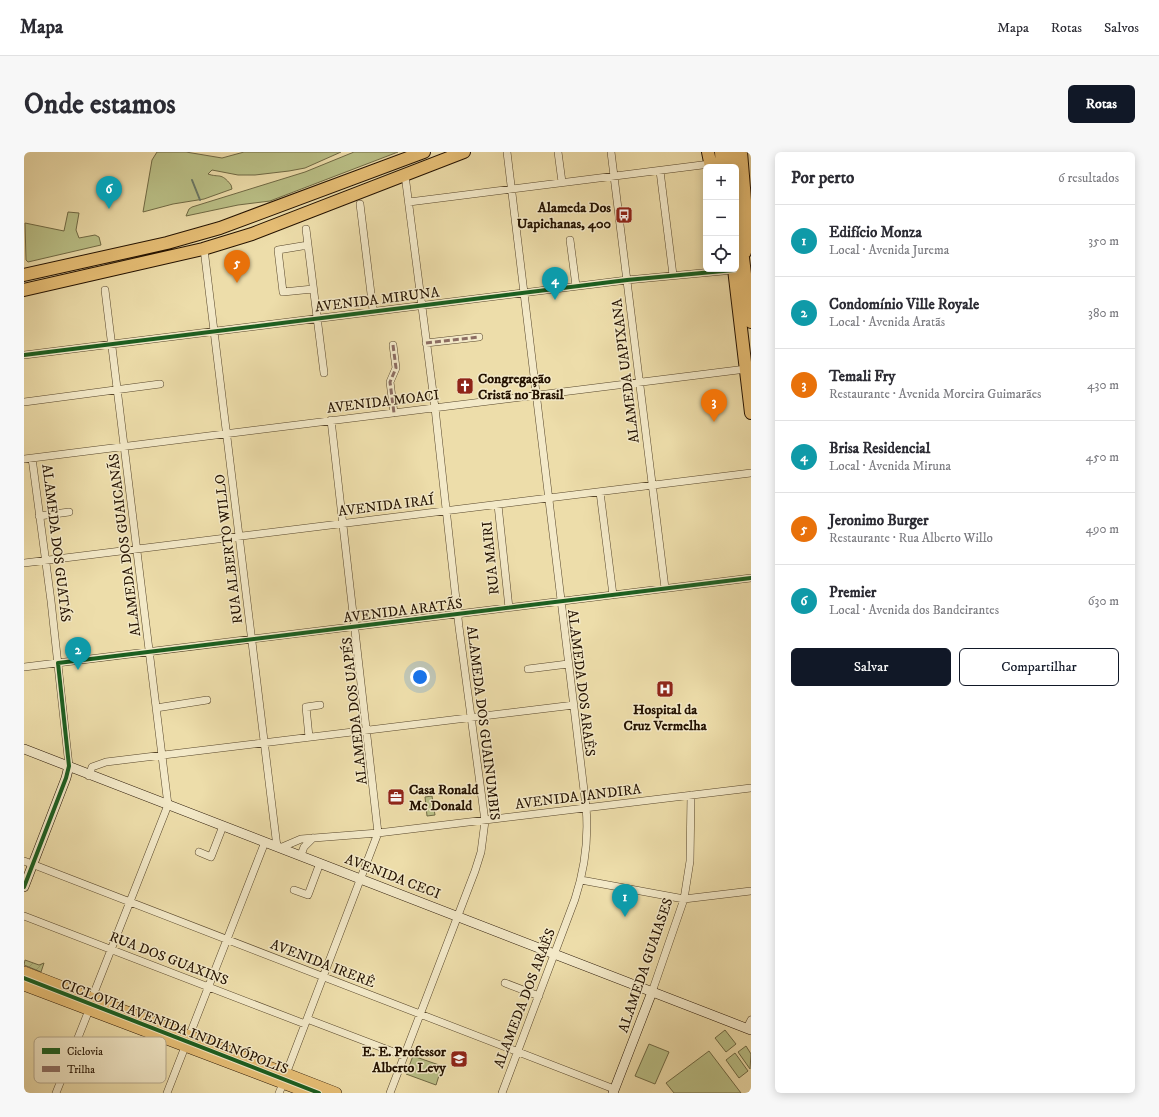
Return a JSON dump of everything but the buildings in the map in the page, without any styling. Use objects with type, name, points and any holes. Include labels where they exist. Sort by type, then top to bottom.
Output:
[{"type":"highway","points":[[24,275],[160,244],[220,228],[282,207],[424,152]]},
{"type":"highway","points":[[24,290],[204,249],[252,234],[464,152]]},
{"type":"highway","points":[[708,152],[713,164]]},
{"type":"highway","points":[[715,164],[720,152]]},
{"type":"highway","points":[[730,152],[732,164]]},
{"type":"highway","points":[[741,152],[748,236],[741,265],[751,322]]},
{"type":"highway","points":[[739,236],[746,369],[751,413]]},
{"type":"main road","points":[[24,972],[92,998],[187,1042],[309,1093]]},
{"type":"main road","points":[[24,984],[89,1010],[187,1042]]},
{"type":"main road","points":[[282,1083],[336,1093]]},
{"type":"street","name":"ALAMEDA DOS ARAÊS","points":[[502,1093],[556,954],[581,880],[587,850],[586,807],[507,152]]},
{"type":"street","points":[[558,152],[562,182]]},
{"type":"street","name":"ALAMEDA UAPIXANA","points":[[611,152],[665,588]]},
{"type":"street","points":[[742,176],[750,162]]},
{"type":"street","points":[[409,202],[562,182],[703,167]]},
{"type":"street","points":[[660,171],[674,276]]},
{"type":"street","name":"ALAMEDA DOS GUAINUMBIS","points":[[390,1093],[479,861],[485,821],[458,614],[405,176]]},
{"type":"street","points":[[360,204],[373,310]]},
{"type":"street","points":[[306,229],[324,374]]},
{"type":"street","points":[[570,240],[576,286]]},
{"type":"street","points":[[308,245],[281,249],[278,252],[284,292],[313,289]]},
{"type":"street","name":"RUA ALBERTO WILLO","points":[[204,249],[278,847]]},
{"type":"street","name":"AVENIDA MIRUNA","points":[[24,355],[373,310],[627,280],[674,276],[741,265]]},
{"type":"street","name":"ALAMEDA DOS GUAICANÃS","points":[[92,998],[168,805],[105,290]]},
{"type":"street","points":[[426,343],[479,337]]},
{"type":"street","points":[[393,345],[396,369],[390,382],[394,413]]},
{"type":"street","name":"AVENIDA MOACI","points":[[24,459],[746,369]]},
{"type":"street","points":[[24,402],[160,384]]},
{"type":"street","name":"ALAMEDA DOS UAPÉS","points":[[282,1083],[324,977],[378,833],[368,730],[331,420]]},
{"type":"street","name":"ALAMEDA DOS GUATÁS","points":[[24,887],[66,778],[69,766],[58,663],[32,458]]},
{"type":"street","name":"AVENIDA IRAÍ","points":[[24,563],[751,473]]},
{"type":"street","points":[[600,492],[612,595]]},
{"type":"street","name":"RUA MAIRI","points":[[498,505],[509,608]]},
{"type":"street","points":[[40,516],[69,512]]},
{"type":"street","name":"AVENIDA ARATÃS","points":[[24,667],[751,578]]},
{"type":"street","points":[[528,669],[568,664]]},
{"type":"street","points":[[156,708],[207,700]]},
{"type":"street","points":[[309,737],[306,707],[320,705]]},
{"type":"street","points":[[90,776],[90,770],[95,765],[162,754],[574,705]]},
{"type":"street","name":"AVENIDA CECI","points":[[24,750],[361,878],[652,992],[750,1026]]},
{"type":"street","name":"AVENIDA JANDIRA","points":[[278,847],[294,841],[313,838],[378,833],[485,821],[586,807],[751,788]]},
{"type":"street","name":"ALAMEDA GUAIASES","points":[[614,1091],[652,992],[684,899],[690,860],[691,795]]},
{"type":"street","points":[[199,852],[211,857],[223,826]]},
{"type":"street","points":[[301,855],[304,847],[313,838]]},
{"type":"street","points":[[167,1093],[265,842]]},
{"type":"street","name":"AVENIDA IRERÊ","points":[[24,861],[518,1051],[614,1091]]},
{"type":"street","points":[[294,890],[308,895],[320,863]]},
{"type":"street","points":[[581,880],[684,899],[751,891]]},
{"type":"street","name":"RUA DOS GUAXINS","points":[[24,916],[208,988],[404,1056]]},
{"type":"street","points":[[505,983],[539,996]]},
{"type":"street","points":[[78,1037],[89,1010]]},
{"type":"street","points":[[56,1093],[60,1083]]},
{"type":"green space","points":[[157,152],[186,152],[222,158],[244,152],[341,152],[305,168],[289,171],[255,175],[238,175],[212,170],[208,174],[225,178],[231,185],[232,189],[204,199],[173,204],[143,212],[152,160]]},
{"type":"green space","points":[[354,152],[398,152],[270,201],[238,205],[186,216],[189,209],[192,207],[305,172]]},
{"type":"green space","points":[[68,212],[79,213],[76,230],[79,238],[95,235],[99,237],[101,245],[28,262],[26,260],[25,223],[64,231]]},
{"type":"green space","points":[[432,796],[435,815],[427,816],[425,797]]},
{"type":"green space","points":[[25,960],[39,965],[44,963],[41,972],[24,965]]},
{"type":"green space","points":[[725,1030],[736,1044],[726,1052],[715,1038]]},
{"type":"green space","points":[[649,1044],[669,1052],[655,1084],[635,1076]]},
{"type":"green space","points":[[746,1046],[751,1054],[750,1069],[738,1052]]},
{"type":"green space","points":[[709,1051],[741,1093],[674,1093],[666,1083]]},
{"type":"green space","points":[[735,1053],[748,1071],[739,1078],[726,1060]]},
{"type":"green space","points":[[413,1056],[442,1066],[436,1085],[406,1074]]},
{"type":"waterway","points":[[192,180],[200,200]]},
{"type":"marked path","points":[[426,343],[479,337]]},
{"type":"marked path","points":[[393,345],[396,368],[390,382],[394,413]]},
{"type":"cycle path","points":[[24,355],[627,280],[713,272]]},
{"type":"cycle path","points":[[24,887],[66,778],[69,766],[58,663],[751,578]]},
{"type":"cycle path","name":"CICLOVIA AVENIDA INDIANÓPOLIS","points":[[24,978],[319,1093]]},
{"type":"place","name":"Premier","points":[[109,209]]},
{"type":"place","name":"Alameda Dos Uapichanas, 400","points":[[624,215]]},
{"type":"place","name":"Jeronimo Burger","points":[[237,283]]},
{"type":"place","name":"Brisa Residencial","points":[[555,300]]},
{"type":"place","name":"Congregação Cristã no Brasil","points":[[465,386]]},
{"type":"place","name":"Temali Fry","points":[[714,422]]},
{"type":"place","name":"Condomínio Ville Royale","points":[[78,670]]},
{"type":"place","name":"Hospital da Cruz Vermelha","points":[[665,689]]},
{"type":"place","name":"Casa Ronald Mc Donald","points":[[396,797]]},
{"type":"place","name":"Edifício Monza","points":[[625,917]]},
{"type":"place","name":"E. E. Professor Alberto Levy","points":[[459,1059]]}]
